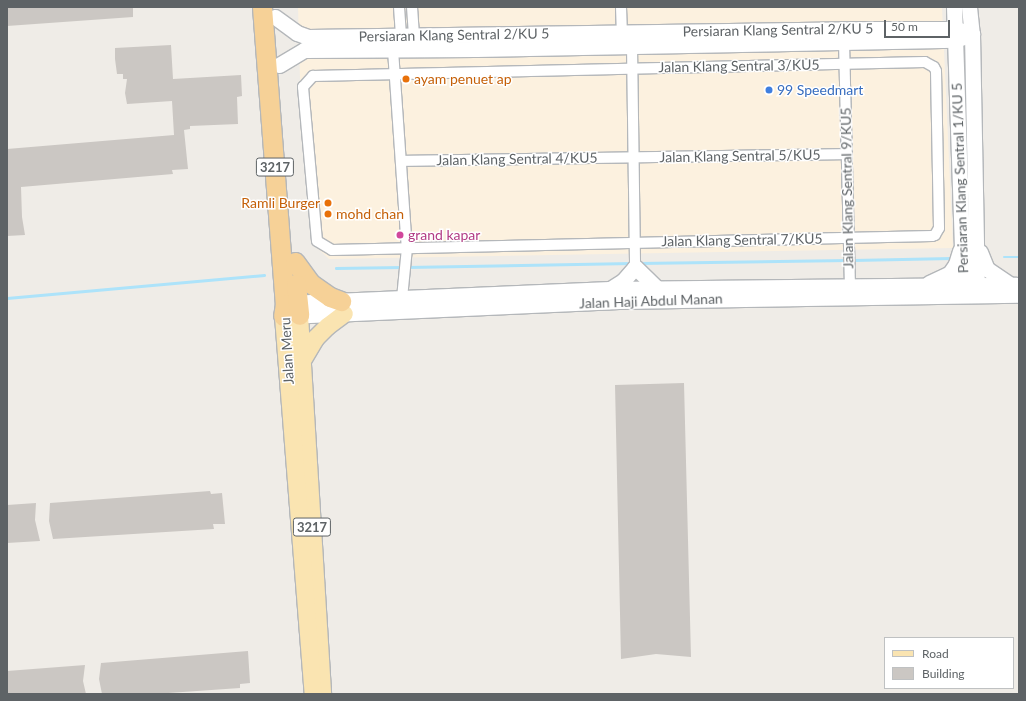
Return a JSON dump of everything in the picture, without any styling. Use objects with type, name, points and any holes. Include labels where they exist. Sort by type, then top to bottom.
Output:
[{"type":"highway","name":"Jalan Meru","points":[[271,10],[279,65],[295,262],[291,310]]},
{"type":"highway","name":"Jalan Meru","points":[[271,10],[291,310]]},
{"type":"highway","points":[[295,262],[310,282],[343,307]]},
{"type":"main road","points":[[302,360],[315,338],[343,307]]},
{"type":"main road","name":"Jalan Meru","points":[[291,310],[302,360],[322,694]]},
{"type":"main road","name":"Jalan Meru","points":[[291,310],[313,694]]},
{"type":"street","points":[[399,7],[407,35]]},
{"type":"street","points":[[412,7],[407,43],[420,50]]},
{"type":"street","points":[[621,7],[622,33]]},
{"type":"street","points":[[950,7],[944,18],[916,35],[943,50],[956,76]]},
{"type":"street","name":"Persiaran Klang Sentral 1/KU 5","points":[[954,7],[956,34],[956,76],[969,244]]},
{"type":"street","name":"Persiaran Klang Sentral 1/KU 5","points":[[969,7],[972,34],[969,244],[970,288]]},
{"type":"street","name":"Persiaran Klang Sentral 2/KU 5","points":[[271,10],[297,33],[308,37],[622,33],[972,34]]},
{"type":"street","points":[[476,49],[477,34]]},
{"type":"street","name":"Persiaran Klang Sentral 2/KU 5","points":[[279,65],[304,50],[420,50],[844,42],[916,35]]},
{"type":"street","name":"Jalan Klang Sentral 9/KU5","points":[[844,42],[850,286]]},
{"type":"street","points":[[610,289],[623,281],[635,267],[632,46]]},
{"type":"street","points":[[393,50],[406,248],[403,291]]},
{"type":"street","name":"Jalan Klang Sentral 3/KU5","points":[[395,73],[925,62],[934,67],[936,71],[938,232],[932,236],[848,238]]},
{"type":"street","name":"Jalan Klang Sentral 7/KU5","points":[[395,73],[316,75],[313,76],[303,87],[318,240],[332,250],[848,238]]},
{"type":"street","name":"Jalan Klang Sentral 5/KU5","points":[[634,157],[847,154]]},
{"type":"street","name":"Jalan Klang Sentral 4/KU5","points":[[401,161],[634,157]]},
{"type":"street","points":[[924,285],[950,273],[969,244],[987,269],[1016,288]]},
{"type":"street","points":[[635,267],[657,288]]},
{"type":"street","name":"Jalan Haji Abdul Manan","points":[[343,307],[403,291],[924,285],[970,288]]},
{"type":"street","name":"Jalan Haji Abdul Manan","points":[[291,310],[343,307],[619,302],[970,288],[1016,288]]},
{"type":"shaded area","points":[[298,7],[942,7],[953,248],[329,259],[312,243],[300,78]]},
{"type":"building","points":[[7,7],[133,7],[133,17],[7,26]]},
{"type":"building","points":[[171,45],[173,79],[241,75],[242,96],[237,97],[238,124],[190,126],[190,129],[184,130],[188,169],[172,170],[173,174],[21,187],[22,217],[25,235],[7,236],[7,149],[174,135],[172,101],[127,104],[125,93],[127,79],[123,79],[123,74],[117,74],[115,59],[115,48]]},
{"type":"building","points":[[684,383],[691,657],[656,654],[621,659],[615,385]]},
{"type":"building","points":[[210,491],[211,494],[222,493],[225,524],[213,524],[214,529],[53,539],[49,521],[50,503]]},
{"type":"building","points":[[36,503],[35,520],[40,541],[7,543],[7,505]]},
{"type":"building","points":[[248,651],[250,683],[240,684],[240,688],[154,694],[102,694],[99,679],[101,663]]},
{"type":"building","points":[[85,665],[83,681],[86,694],[7,694],[7,671]]},
{"type":"waterway","points":[[1004,257],[1019,257]]},
{"type":"waterway","points":[[853,260],[951,258]]},
{"type":"waterway","points":[[639,263],[848,260]]},
{"type":"waterway","points":[[407,267],[632,263]]},
{"type":"waterway","points":[[336,268],[402,267]]},
{"type":"waterway","points":[[7,298],[264,275]]},
{"type":"place","name":"ayam penuet ap","points":[[406,79]]},
{"type":"place","name":"99 Speedmart","points":[[769,90]]},
{"type":"place","name":"Ramli Burger","points":[[328,203]]},
{"type":"place","name":"mohd chan","points":[[328,214]]},
{"type":"place","name":"grand kapar","points":[[400,235]]}]
